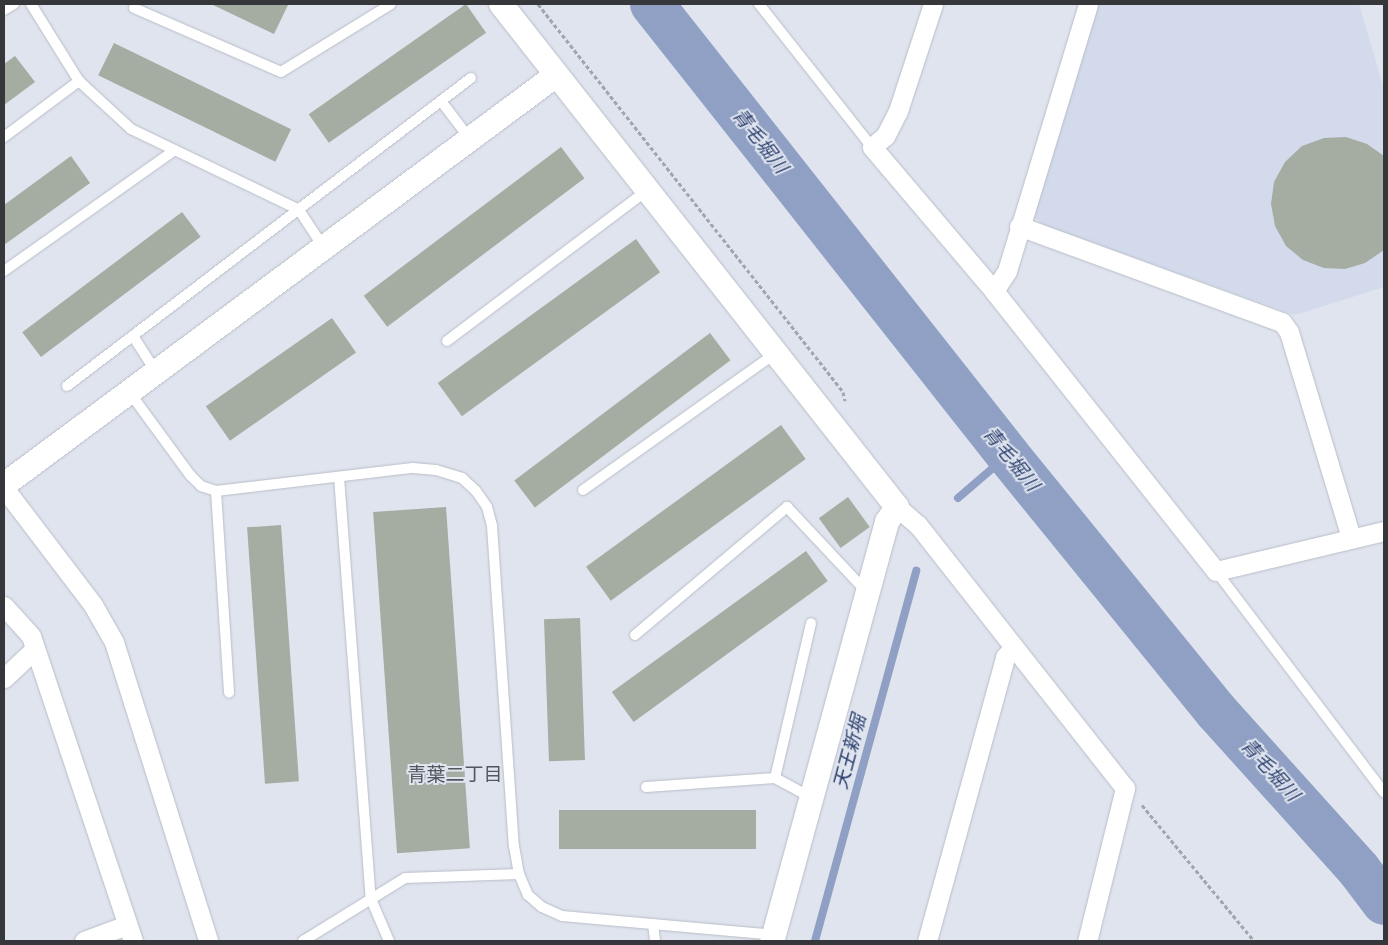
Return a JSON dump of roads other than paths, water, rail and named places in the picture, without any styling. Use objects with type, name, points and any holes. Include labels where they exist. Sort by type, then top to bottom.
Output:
[{"type":"street","points":[[501,4],[555,76],[897,507],[918,525],[1126,788],[1087,941]]},
{"type":"street","points":[[932,4],[898,111],[885,136],[872,147],[994,291],[1216,571],[1384,531]]},
{"type":"street","points":[[994,291],[1007,271],[1088,4]]},
{"type":"street","points":[[208,941],[114,642],[92,604],[4,487],[555,76]]},
{"type":"street","points":[[1020,226],[1282,322],[1289,332],[1351,538]]},
{"type":"street","points":[[773,938],[870,595],[887,522],[897,507]]},
{"type":"street","points":[[4,606],[31,636],[130,933],[84,941]]},
{"type":"street","points":[[927,941],[1005,657],[1014,646]]},
{"type":"street","points":[[4,678],[35,649]]},
{"type":"lane","points":[[4,10],[14,4]]},
{"type":"lane","points":[[30,4],[78,81],[131,129],[299,210],[324,248]]},
{"type":"lane","points":[[134,8],[281,72],[391,4]]},
{"type":"lane","points":[[759,4],[872,147]]},
{"type":"lane","points":[[67,386],[471,78]]},
{"type":"lane","points":[[4,137],[78,81]]},
{"type":"lane","points":[[441,101],[470,139]]},
{"type":"lane","points":[[4,271],[174,150]]},
{"type":"lane","points":[[447,341],[646,191]]},
{"type":"lane","points":[[133,336],[157,372]]},
{"type":"lane","points":[[583,490],[776,353]]},
{"type":"lane","points":[[130,393],[190,475],[201,486],[216,491],[413,468],[436,470],[462,478],[476,490],[487,507],[492,526],[513,837],[519,874],[528,895],[542,907],[562,916],[654,924],[773,938]]},
{"type":"lane","points":[[339,478],[370,899],[389,941]]},
{"type":"lane","points":[[216,491],[229,693]]},
{"type":"lane","points":[[635,635],[787,507],[870,595]]},
{"type":"lane","points":[[1216,571],[1384,792]]},
{"type":"lane","points":[[775,778],[811,623]]},
{"type":"lane","points":[[646,787],[775,778],[812,799]]},
{"type":"lane","points":[[303,941],[405,878],[519,874]]},
{"type":"lane","points":[[654,924],[655,941]]},
{"type":"waterway","name":"青毛堀川","points":[[652,4],[1008,455],[1216,711],[1359,870],[1384,903]]},
{"type":"waterway","points":[[958,498],[1008,455]]},
{"type":"waterway","name":"天王新堀","points":[[815,941],[916,571]]},
{"type":"district","name":"青葉二丁目","points":[[455,775]]}]
